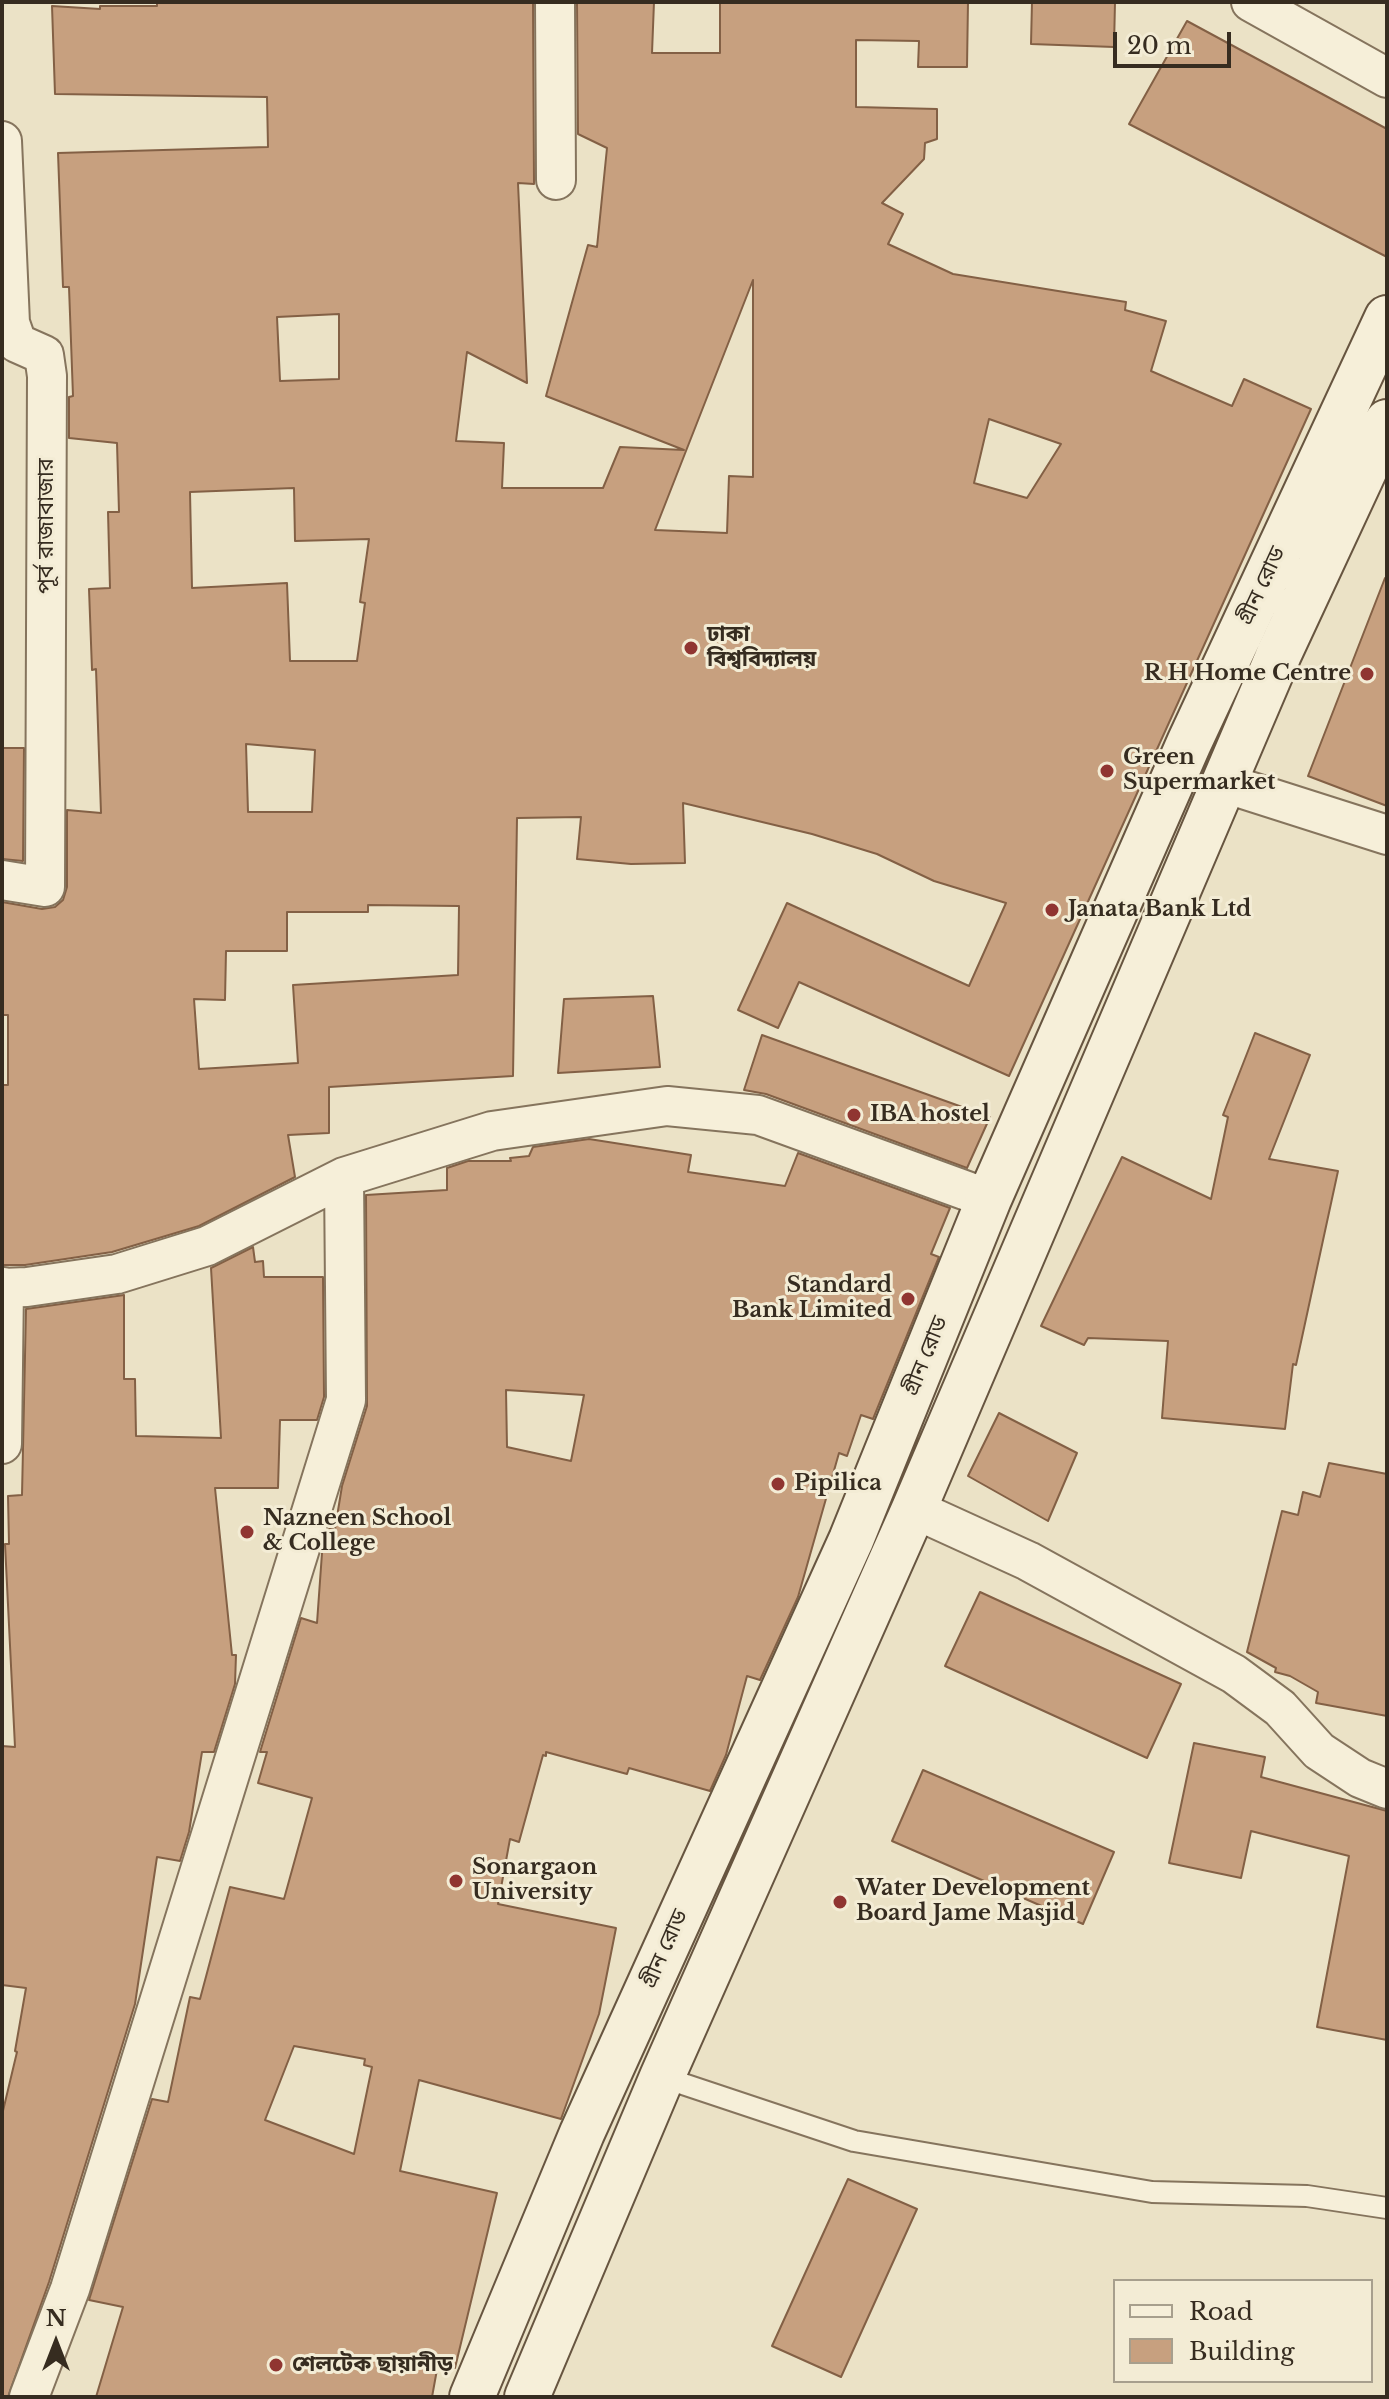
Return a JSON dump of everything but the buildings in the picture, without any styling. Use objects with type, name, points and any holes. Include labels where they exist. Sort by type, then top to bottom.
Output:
[{"type":"main road","name":"গ্রীন রোড","points":[[472,2397],[582,2133],[851,1540],[989,1199],[1189,743],[1387,318]]},
{"type":"main road","name":"গ্রীন রোড","points":[[527,2397],[662,2077],[914,1509],[1279,654],[1387,422]]},
{"type":"street","points":[[555,2],[556,180]]},
{"type":"street","points":[[1251,2],[1387,78]]},
{"type":"street","name":"পূর্ব রাজাবাজার","points":[[2,141],[10,323],[17,343],[44,355],[47,376],[45,887],[2,880]]},
{"type":"street","points":[[1224,783],[1387,835]]},
{"type":"street","points":[[2,1444],[3,1288],[117,1274],[207,1246],[344,1177],[492,1131],[667,1106],[758,1115],[989,1199]]},
{"type":"street","points":[[29,2397],[70,2289],[346,1400],[344,1177]]},
{"type":"street","points":[[914,1509],[1028,1561],[1234,1674],[1280,1708],[1319,1751],[1360,1778],[1387,1789]]},
{"type":"lane","points":[[662,2077],[854,2141],[1152,2192],[1307,2196],[1387,2208]]},
{"type":"place","name":"ঢাকা বিশ্ববিদ্যালয়","points":[[691,648]]},
{"type":"place","name":"R H Home Centre","points":[[1367,674]]},
{"type":"place","name":"Green Supermarket","points":[[1107,771]]},
{"type":"place","name":"Janata Bank Ltd","points":[[1052,910]]},
{"type":"place","name":"IBA hostel","points":[[854,1115]]},
{"type":"place","name":"Standard Bank Limited","points":[[908,1299]]},
{"type":"place","name":"Pipilica","points":[[778,1484]]},
{"type":"place","name":"Nazneen School & College","points":[[247,1532]]},
{"type":"place","name":"Sonargaon University","points":[[456,1881]]},
{"type":"place","name":"Water Development Board Jame Masjid","points":[[840,1902]]},
{"type":"place","name":"শেলটেক ছায়ানীড়","points":[[276,2365]]}]
